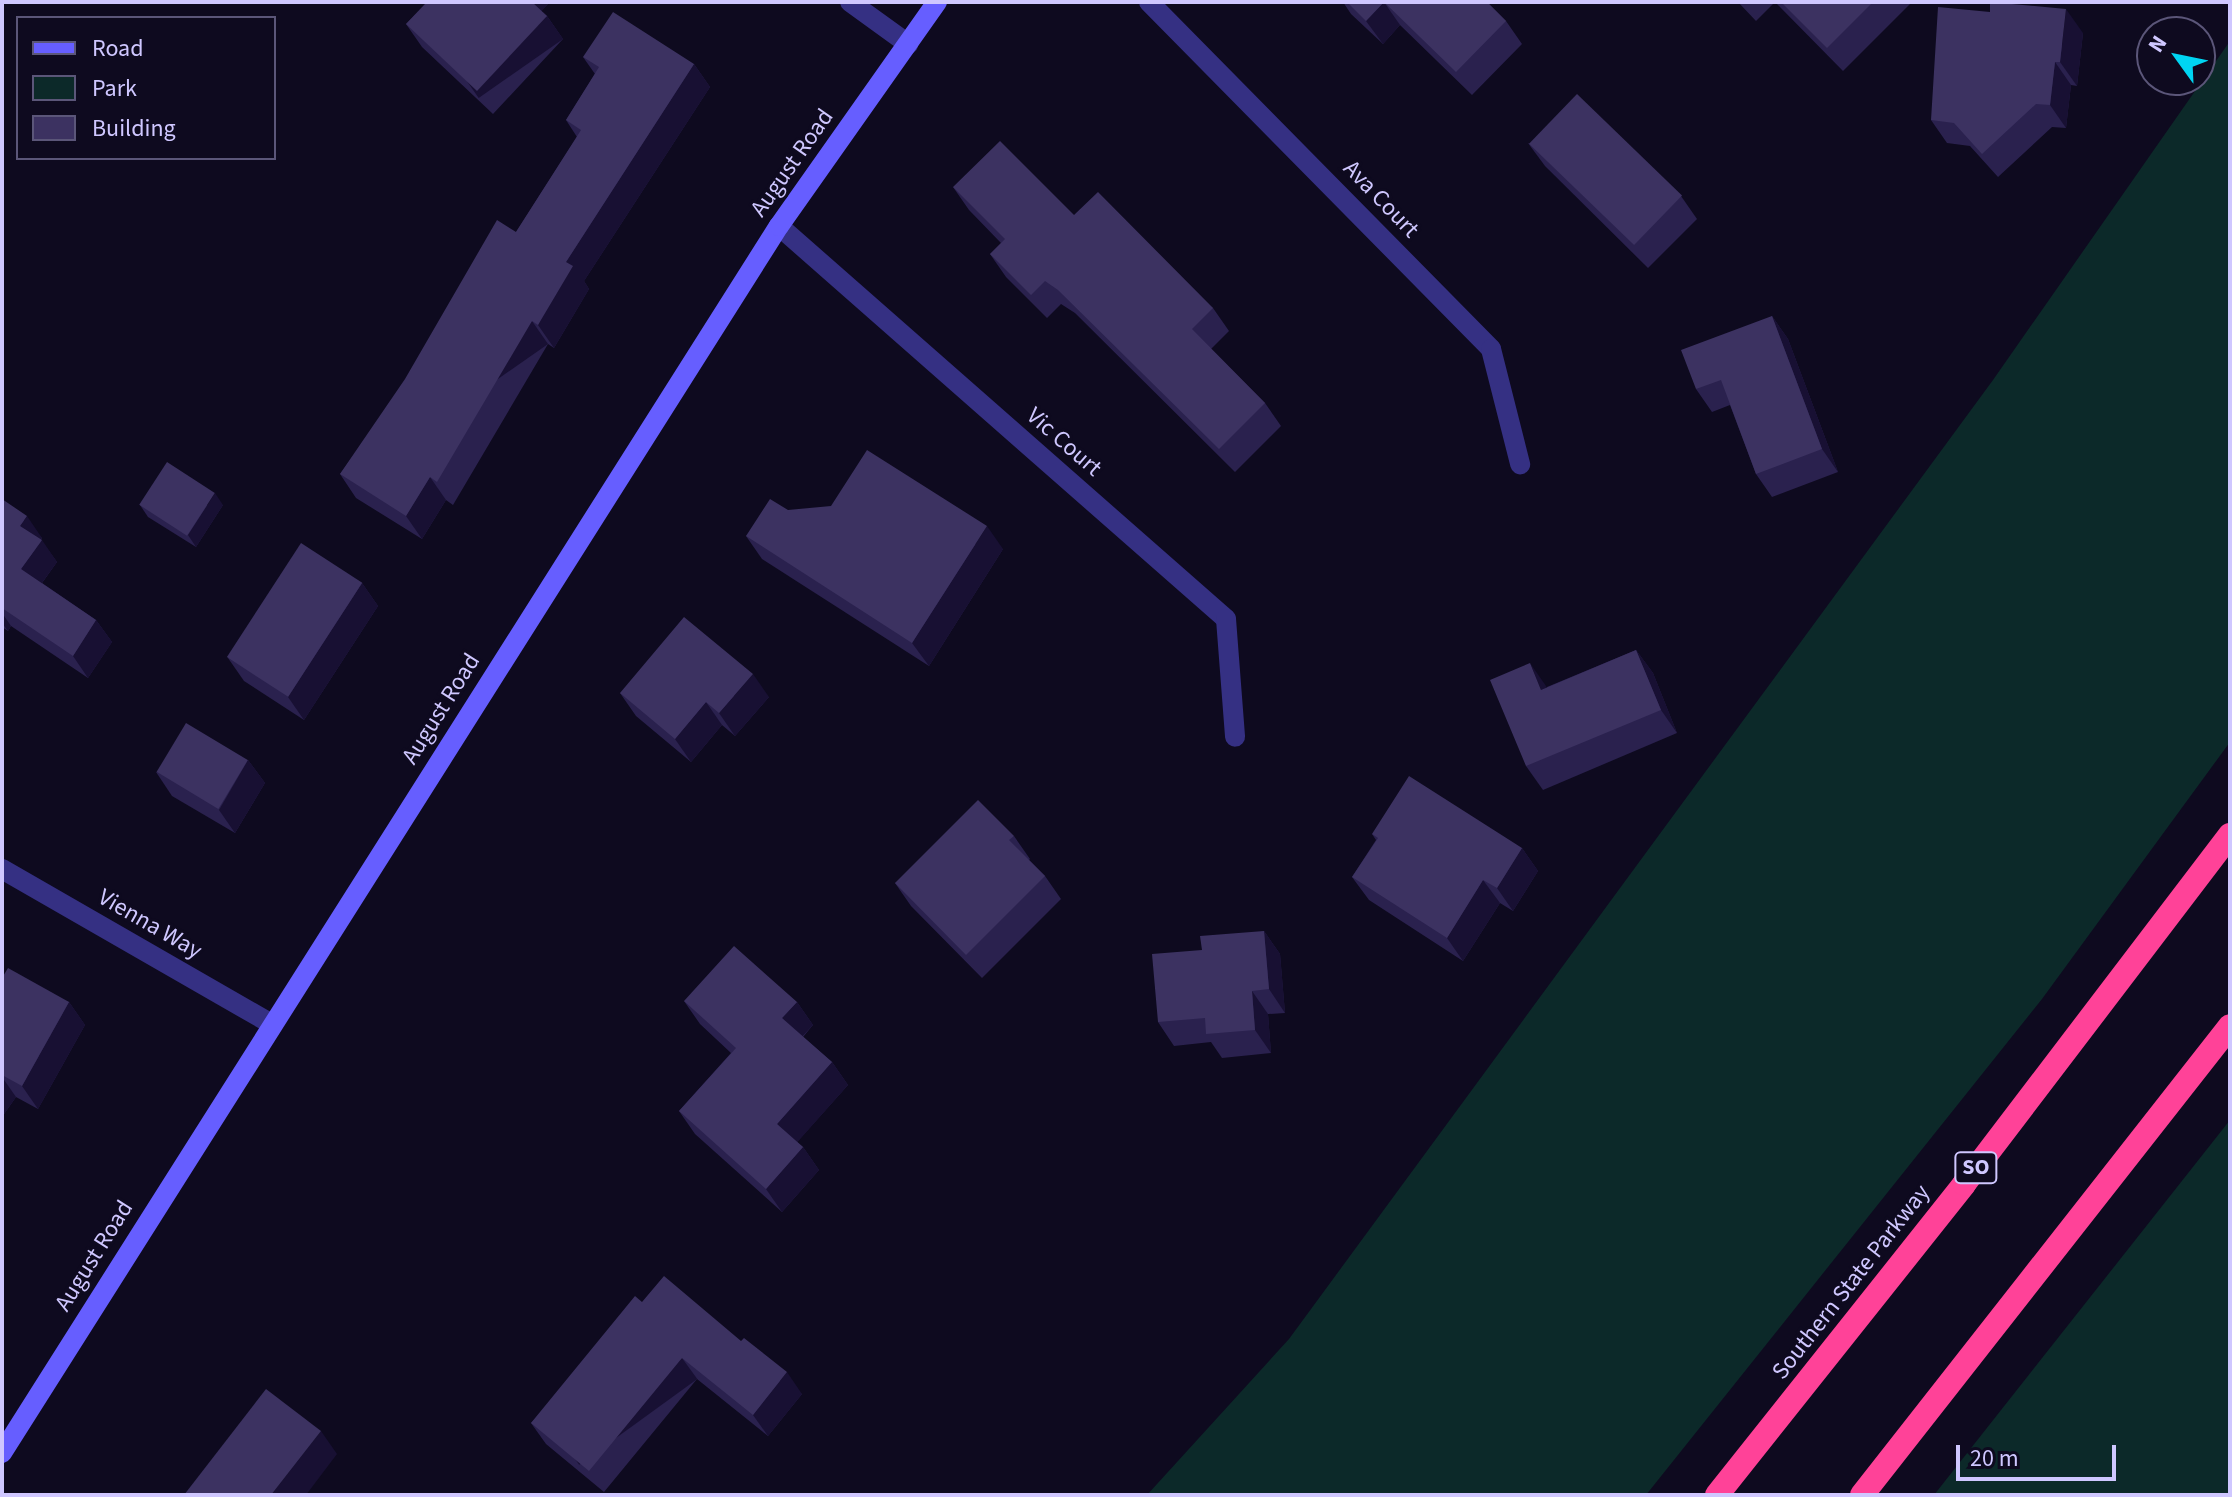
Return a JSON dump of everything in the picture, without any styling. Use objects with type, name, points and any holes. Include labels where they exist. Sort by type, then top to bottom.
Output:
[{"type":"highway","name":"Southern State Parkway","points":[[1717,1495],[1964,1184],[2230,835]]},
{"type":"highway","points":[[1862,1495],[2230,1026]]},
{"type":"street","points":[[850,2],[908,44]]},
{"type":"street","name":"August Road","points":[[2,1453],[779,226],[937,2]]},
{"type":"street","name":"Ava Court","points":[[1149,2],[1491,349],[1520,464]]},
{"type":"street","name":"Vic Court","points":[[779,226],[1226,619],[1235,737]]},
{"type":"street","name":"Vienna Way","points":[[2,869],[272,1024]]},
{"type":"green space","points":[[2230,41],[2230,742],[2042,999],[1646,1495],[1147,1495],[1289,1339],[1993,380],[2192,96],[2216,96],[2216,61]]},
{"type":"green space","points":[[2230,1120],[2230,1495],[1934,1495]]},
{"type":"building","points":[[427,2],[532,2],[547,16],[477,91],[406,24]]},
{"type":"building","points":[[1347,2],[1384,2],[1366,21]]},
{"type":"building","points":[[1384,2],[1487,2],[1506,21],[1456,72]]},
{"type":"building","points":[[1781,2],[1873,2],[1827,48]]},
{"type":"building","points":[[1990,2],[2066,9],[2060,62],[2055,62],[2050,105],[2036,104],[1982,154],[1954,123],[1931,120],[1938,7],[1990,12]]},
{"type":"building","points":[[613,12],[694,64],[566,262],[573,266],[538,325],[532,321],[437,482],[430,477],[406,516],[340,474],[405,379],[497,220],[516,232],[581,130],[566,120],[599,67],[583,57]]},
{"type":"building","points":[[1577,94],[1682,195],[1634,245],[1529,144]]},
{"type":"building","points":[[1000,141],[1074,215],[1098,192],[1213,308],[1192,329],[1265,403],[1219,449],[1058,290],[1045,281],[1031,295],[990,254],[1005,239],[953,187]]},
{"type":"building","points":[[1772,316],[1822,449],[1756,474],[1721,380],[1696,389],[1681,350]]},
{"type":"building","points":[[867,450],[987,526],[912,643],[746,536],[770,499],[788,510],[831,506]]},
{"type":"building","points":[[167,462],[215,493],[187,536],[139,505]]},
{"type":"building","points":[[2,499],[27,516],[20,526],[42,540],[21,569],[96,620],[73,656],[2,608]]},
{"type":"building","points":[[301,543],[362,583],[288,697],[227,657]]},
{"type":"building","points":[[684,617],[753,674],[719,713],[706,702],[675,739],[620,693]]},
{"type":"building","points":[[1636,650],[1661,710],[1526,766],[1490,680],[1530,663],[1541,690]]},
{"type":"building","points":[[186,723],[248,760],[218,809],[157,772]]},
{"type":"building","points":[[1409,776],[1522,848],[1497,888],[1483,880],[1447,938],[1352,877],[1378,838],[1372,834]]},
{"type":"building","points":[[978,800],[1014,836],[1009,840],[1045,876],[966,955],[895,883]]},
{"type":"building","points":[[1264,931],[1269,989],[1252,991],[1255,1030],[1206,1034],[1205,1018],[1158,1022],[1152,954],[1202,950],[1200,936]]},
{"type":"building","points":[[734,946],[797,1002],[782,1018],[832,1062],[777,1124],[803,1147],[766,1189],[679,1111],[736,1048],[684,1001]]},
{"type":"building","points":[[8,968],[69,1002],[22,1086],[2,1075],[2,978]]},
{"type":"building","points":[[664,1276],[741,1341],[744,1338],[787,1372],[753,1415],[682,1358],[589,1471],[531,1423],[635,1296],[642,1302]]},
{"type":"building","points":[[266,1389],[321,1431],[271,1495],[184,1495]]}]
